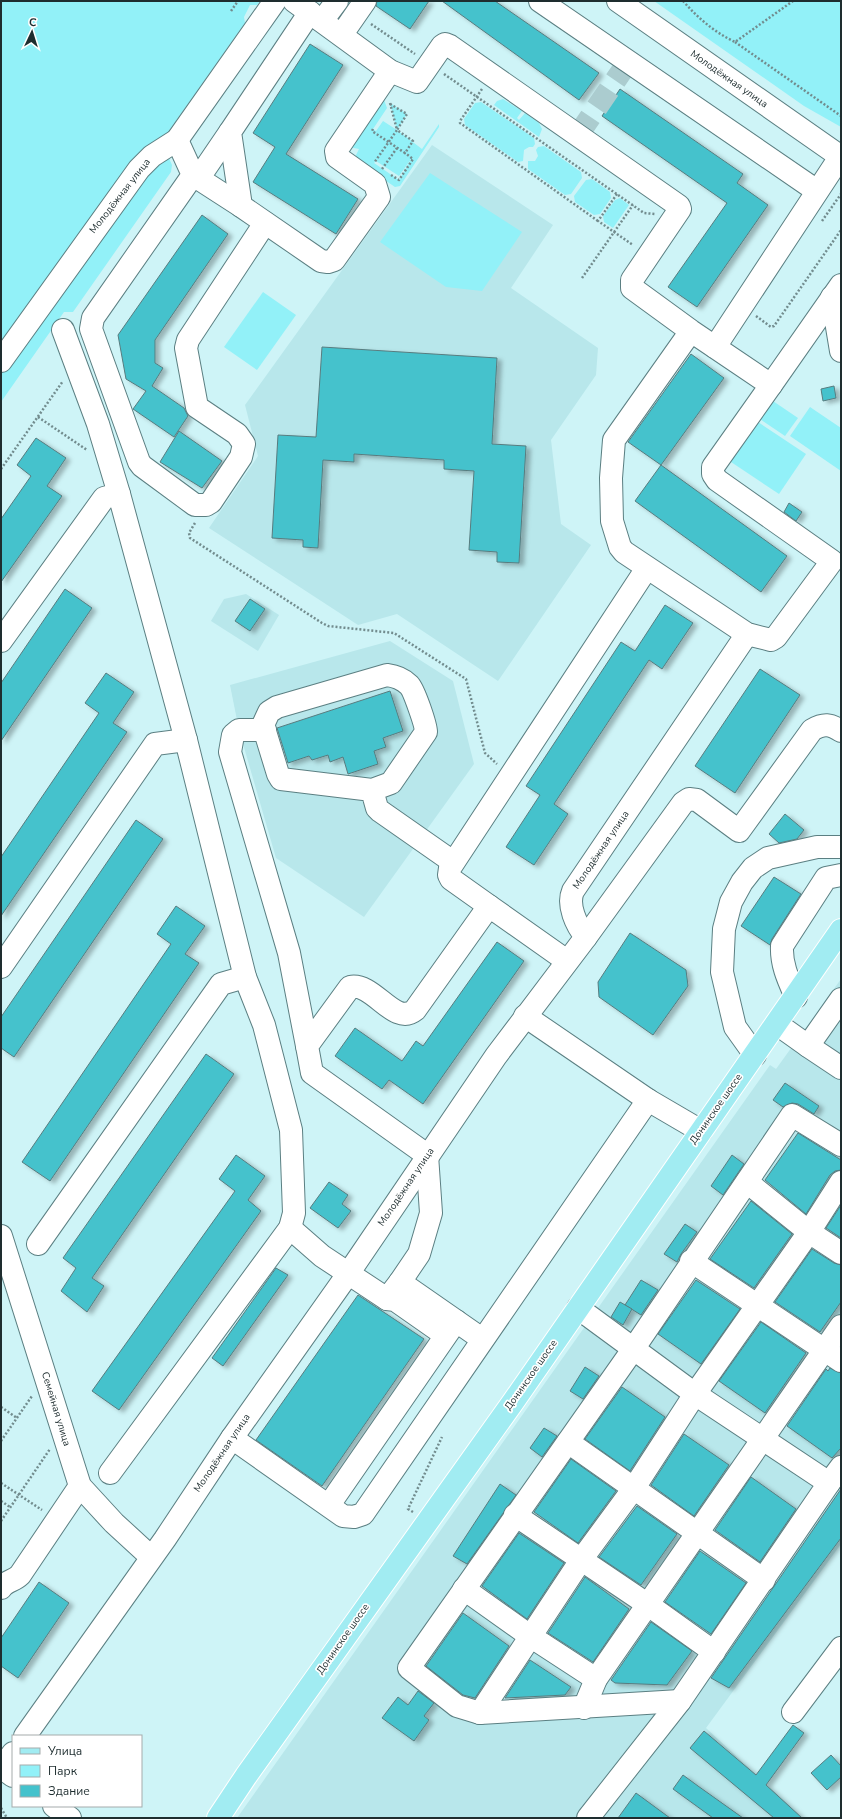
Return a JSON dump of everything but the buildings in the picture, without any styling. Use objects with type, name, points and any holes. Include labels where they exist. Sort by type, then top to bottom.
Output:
[{"type":"main road","name":"Донинское шоссе","points":[[218,1818],[246,1776],[578,1308],[796,997],[841,930]]},
{"type":"street","name":"Молодёжная улица","points":[[1,361],[139,169],[152,156],[177,140],[275,1]]},
{"type":"street","points":[[265,223],[192,331],[186,348],[197,407],[237,434],[244,444],[241,457],[211,502],[206,505],[195,505],[142,466],[139,462],[92,329],[93,318],[195,177],[230,132],[309,11],[337,1]]},
{"type":"street","points":[[540,1],[816,191]]},
{"type":"street","name":"Молодёжная улица","points":[[618,1],[840,157]]},
{"type":"street","points":[[309,11],[390,71],[417,82],[442,46],[445,44],[450,46],[679,206],[680,210],[677,215],[632,280],[632,288],[691,331],[771,385]]},
{"type":"street","points":[[177,140],[195,177],[241,206],[321,261],[328,262],[334,260],[340,254],[378,200],[379,192],[375,184],[337,157],[336,151],[390,71]]},
{"type":"street","points":[[230,132],[241,206]]},
{"type":"street","points":[[714,347],[816,191],[840,157]]},
{"type":"street","points":[[691,331],[614,440],[611,478],[612,521],[620,547],[624,552],[747,634],[771,640],[776,637],[837,555],[717,480],[713,474],[713,468],[837,291]]},
{"type":"street","points":[[837,291],[841,351]]},
{"type":"street","points":[[63,330],[98,424],[119,494],[186,740],[245,977],[264,1025],[291,1130],[294,1214],[290,1228],[110,1473]]},
{"type":"street","points":[[1,641],[104,498],[119,494]]},
{"type":"street","points":[[567,961],[451,879],[449,871],[453,862],[647,568]]},
{"type":"street","name":"Молодёжная улица","points":[[26,1735],[151,1558],[232,1438],[348,1274],[427,1155],[525,1016],[586,936],[579,930],[570,902],[574,891],[747,634]]},
{"type":"street","points":[[387,675],[400,679],[412,689],[426,732],[391,783],[372,790],[281,779],[278,774],[263,725],[265,718],[277,707],[387,675]]},
{"type":"street","points":[[586,936],[683,803],[689,799],[697,800],[739,831],[812,730],[821,724],[833,725],[841,731]]},
{"type":"street","points":[[265,730],[239,730],[233,735],[230,752],[289,953],[312,1073],[427,1155],[431,1213],[419,1254],[387,1299]]},
{"type":"street","points":[[1,967],[155,744],[186,740]]},
{"type":"street","points":[[372,790],[377,808],[380,811],[453,862]]},
{"type":"street","points":[[755,1055],[735,1027],[722,972],[724,929],[731,902],[742,882],[753,868],[768,858],[817,847],[841,847]]},
{"type":"street","points":[[796,997],[785,971],[781,955],[782,946],[826,878],[841,875]]},
{"type":"street","points":[[307,1046],[350,987],[356,986],[363,988],[397,1012],[410,1014],[415,1010],[489,906]]},
{"type":"street","points":[[38,1244],[221,984],[245,977]]},
{"type":"street","points":[[808,1046],[838,1008]]},
{"type":"street","points":[[525,1016],[648,1100],[701,1131]]},
{"type":"street","points":[[777,1024],[841,1068]]},
{"type":"street","points":[[232,1438],[343,1516],[348,1517],[363,1514],[482,1339],[648,1100]]},
{"type":"street","points":[[680,1701],[584,1708],[480,1713],[457,1706],[409,1668],[515,1515],[634,1348],[691,1261],[792,1115],[841,1145]]},
{"type":"street","points":[[747,1182],[809,1232],[841,1253]]},
{"type":"street","points":[[480,1713],[581,1560],[634,1488],[695,1394],[809,1232],[841,1182]]},
{"type":"street","points":[[290,1228],[322,1256],[387,1299],[395,1300],[450,1328],[482,1339]]},
{"type":"street","name":"Семейная улица","points":[[1,1236],[7,1282],[48,1385],[80,1486],[114,1523],[151,1558]]},
{"type":"street","points":[[691,1261],[756,1306],[833,1355]]},
{"type":"street","points":[[400,1282],[450,1328]]},
{"type":"street","points":[[578,1308],[695,1394],[764,1438],[835,1475],[680,1701],[588,1818]]},
{"type":"street","points":[[584,1708],[596,1679],[697,1532],[764,1438],[833,1355],[841,1326]]},
{"type":"street","points":[[329,1505],[450,1328]]},
{"type":"street","points":[[568,1442],[764,1580]]},
{"type":"street","points":[[1,1588],[6,1583],[16,1579],[20,1575],[80,1486]]},
{"type":"street","points":[[515,1515],[647,1604],[714,1652]]},
{"type":"street","points":[[464,1589],[530,1636],[596,1679]]},
{"type":"street","points":[[794,1712],[841,1648]]},
{"type":"street","points":[[55,1807],[70,1818]]},
{"type":"path","points":[[231,11],[238,1]]},
{"type":"path","points":[[683,1],[720,35],[735,42],[841,116]]},
{"type":"path","points":[[735,42],[792,1]]},
{"type":"path","points":[[356,14],[644,213],[677,215]]},
{"type":"path","points":[[477,97],[460,123],[648,256]]},
{"type":"path","points":[[371,166],[408,114],[390,103],[387,108]]},
{"type":"path","points":[[374,163],[399,180],[413,159],[372,131],[376,124]]},
{"type":"path","points":[[397,130],[413,141],[405,153]]},
{"type":"path","points":[[382,169],[397,148]]},
{"type":"path","points":[[598,220],[617,194]]},
{"type":"path","points":[[818,226],[841,194]]},
{"type":"path","points":[[582,278],[633,205]]},
{"type":"path","points":[[756,315],[757,318],[771,327],[774,326],[841,230]]},
{"type":"path","points":[[1,469],[70,371],[77,367]]},
{"type":"path","points":[[38,417],[90,452]]},
{"type":"path","points":[[206,505],[190,533],[190,538],[328,626],[394,633],[466,679],[485,753],[510,776]]},
{"type":"path","points":[[1,1441],[35,1391],[48,1385]]},
{"type":"path","points":[[1,1407],[17,1418]]},
{"type":"path","points":[[1,1521],[62,1430]]},
{"type":"path","points":[[1,1483],[57,1521]]},
{"type":"path","points":[[1,1501],[10,1508]]},
{"type":"path","points":[[1,1808],[7,1818]]},
{"type":"shaded area","points":[[432,145],[553,225],[511,288],[598,348],[596,375],[551,440],[561,524],[591,545],[498,681],[397,614],[358,625],[209,528],[258,456],[245,405]]},
{"type":"shaded area","points":[[246,594],[279,615],[258,651],[211,621],[224,599]]},
{"type":"shaded area","points":[[390,641],[453,681],[474,764],[364,917],[276,858],[239,730],[230,685]]},
{"type":"shaded area","points":[[841,979],[841,1544],[706,1728],[803,1818],[237,1818],[770,1065],[776,1069]]},
{"type":"green space","points":[[1,1],[260,1],[257,5],[250,5],[244,17],[245,23],[166,135],[164,147],[172,165],[171,172],[73,312],[64,312],[1,402]]},
{"type":"green space","points":[[654,1],[841,1],[841,127],[804,106]]},
{"type":"green space","points":[[383,97],[387,108],[373,129],[376,131],[383,121],[422,149],[439,124],[439,127],[400,186],[395,187],[354,159],[359,149],[349,147]],"holes":[[[412,158],[399,180],[374,163],[376,161],[399,176]]]},
{"type":"green space","points":[[503,99],[522,111],[517,118],[519,120],[525,113],[539,123],[542,129],[539,137],[494,105],[497,101]]},
{"type":"green space","points":[[481,102],[534,138],[535,144],[533,147],[529,147],[524,150],[523,161],[518,162],[465,125],[464,119],[475,103]]},
{"type":"green space","points":[[390,103],[407,114],[397,130]]},
{"type":"green space","points":[[544,146],[581,172],[582,178],[571,194],[565,195],[528,169],[528,161],[535,161],[538,156],[536,150],[538,147]]},
{"type":"green space","points":[[430,173],[522,232],[482,291],[446,287],[380,242]]},
{"type":"green space","points":[[592,179],[610,192],[611,198],[600,214],[594,215],[575,202],[574,196],[586,180]]},
{"type":"green space","points":[[620,198],[629,205],[613,228],[604,222],[603,216],[615,200]]},
{"type":"green space","points":[[263,292],[296,315],[257,370],[224,347]]},
{"type":"green space","points":[[770,399],[798,418],[785,436],[757,417]]},
{"type":"green space","points":[[810,407],[841,428],[841,471],[790,436]]},
{"type":"green space","points":[[755,420],[806,454],[779,494],[728,460]]},
{"type":"tunnel","points":[[578,135],[628,62]]}]
